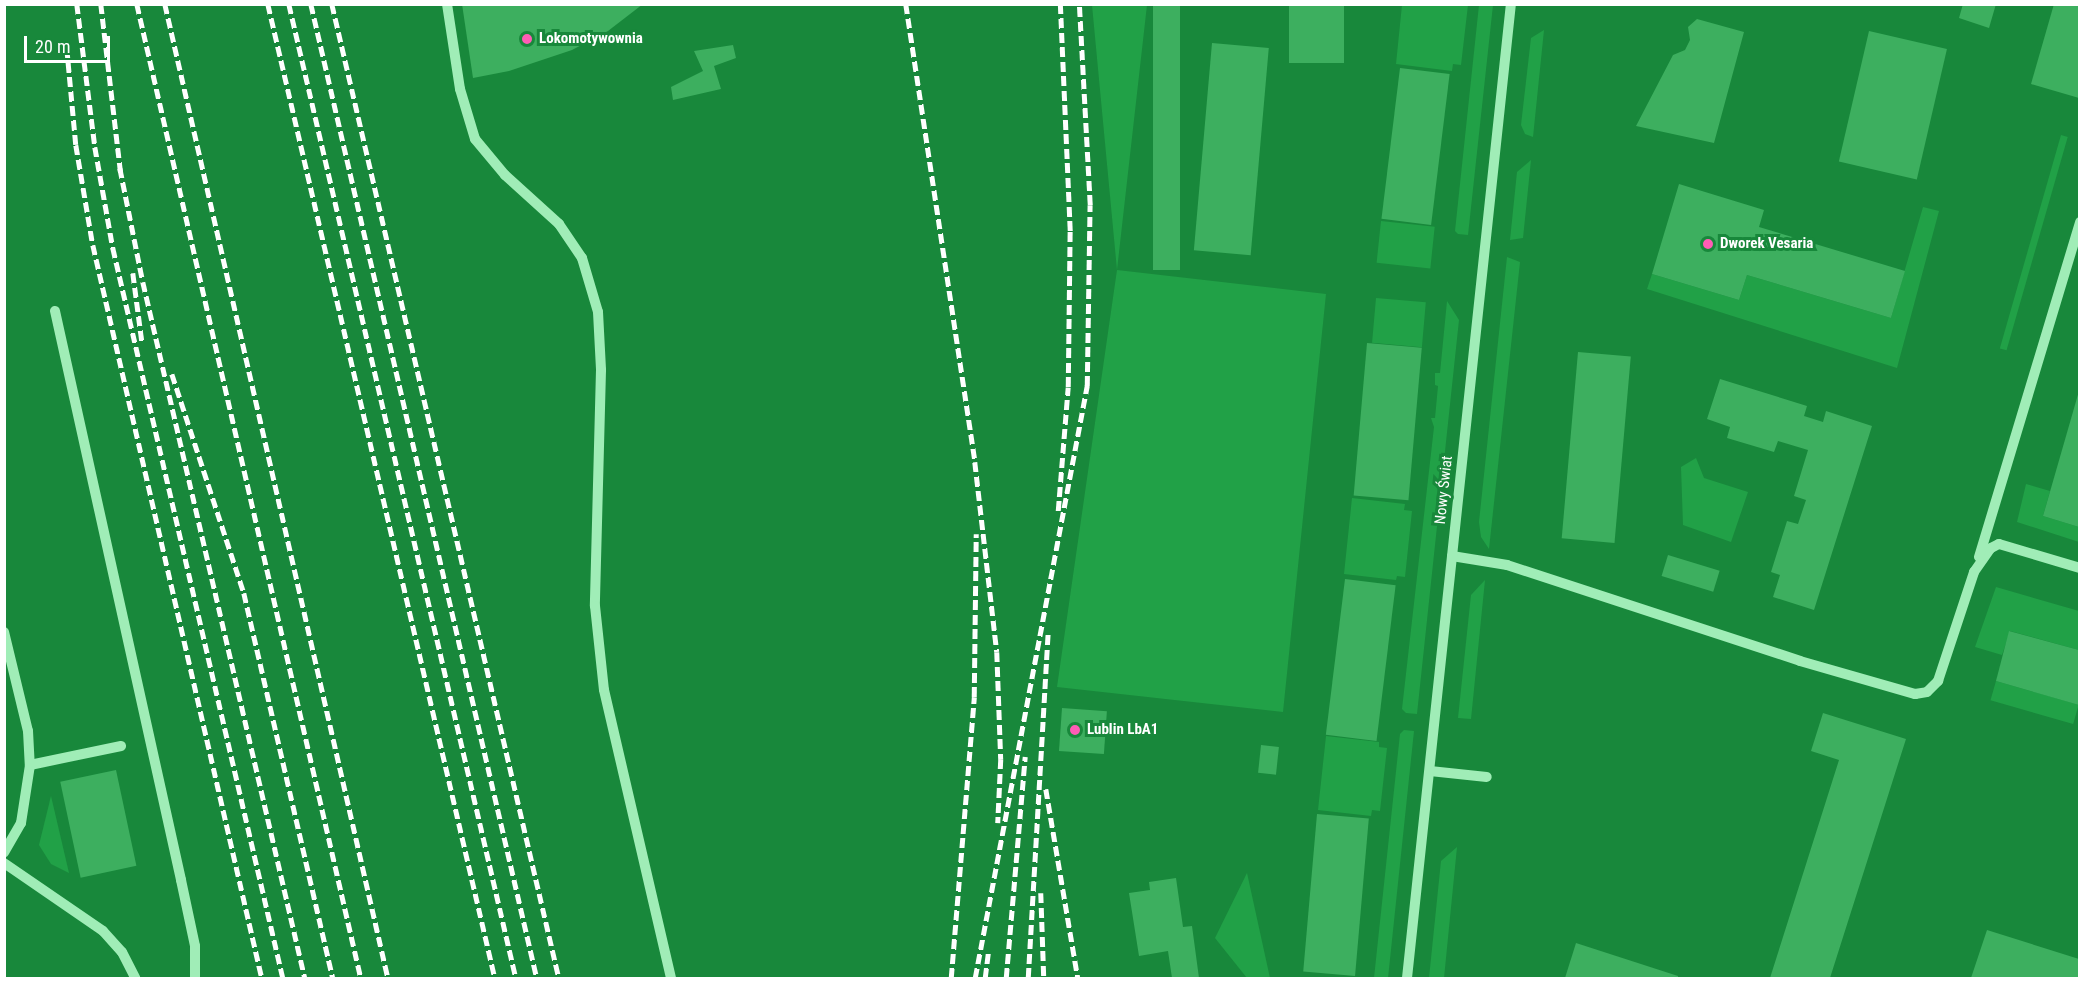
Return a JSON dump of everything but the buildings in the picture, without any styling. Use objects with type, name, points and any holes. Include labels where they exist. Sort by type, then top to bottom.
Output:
[{"type":"street","points":[[447,4],[460,89],[475,139],[505,175],[559,224],[582,258],[598,312],[601,370],[595,606],[604,690],[671,978]]},
{"type":"street","name":"Nowy Świat","points":[[1407,978],[1511,4]]},
{"type":"street","points":[[1452,556],[1516,567],[1800,661],[1916,694],[1927,692],[1938,681],[1974,572],[2079,222]]},
{"type":"street","points":[[55,311],[195,946],[195,978]]},
{"type":"street","points":[[1974,572],[1984,554],[1999,544],[2079,568]]},
{"type":"street","points":[[4,632],[28,731],[30,765],[21,823],[4,852]]},
{"type":"street","points":[[30,765],[121,746]]},
{"type":"street","points":[[1430,771],[1487,777]]},
{"type":"street","points":[[4,863],[103,931],[122,952],[135,978]]},
{"type":"green space","points":[[1092,5],[1147,5],[1117,270]]},
{"type":"green space","points":[[1402,5],[1468,5],[1461,65],[1453,64],[1452,71],[1396,64]]},
{"type":"green space","points":[[1479,5],[1493,5],[1468,235],[1458,234],[1455,231]]},
{"type":"green space","points":[[1544,30],[1533,137],[1525,134],[1521,125],[1531,38]]},
{"type":"green space","points":[[2061,135],[2068,137],[2007,350],[2000,348]]},
{"type":"green space","points":[[1531,160],[1523,238],[1510,240],[1517,172]]},
{"type":"green space","points":[[1923,207],[1939,211],[1897,368],[1647,289],[1652,274],[1739,300],[1747,275],[1891,318]]},
{"type":"green space","points":[[1381,221],[1435,227],[1430,268],[1377,263]]},
{"type":"green space","points":[[1507,257],[1520,262],[1489,549],[1481,537],[1479,522]]},
{"type":"green space","points":[[1117,270],[1326,294],[1283,712],[1057,687]]},
{"type":"green space","points":[[1376,298],[1426,302],[1422,347],[1372,343]]},
{"type":"green space","points":[[1447,301],[1459,320],[1417,714],[1406,713],[1402,709],[1434,427],[1431,418],[1435,418],[1438,386],[1435,385],[1435,373],[1440,373]]},
{"type":"green space","points":[[1696,458],[1704,478],[1748,492],[1731,542],[1683,525],[1681,467]]},
{"type":"green space","points":[[2026,484],[2050,491],[2043,516],[2079,527],[2079,542],[2017,522]]},
{"type":"green space","points":[[1352,498],[1405,504],[1404,510],[1412,511],[1405,577],[1397,576],[1396,580],[1344,574]]},
{"type":"green space","points":[[1485,580],[1471,719],[1458,718],[1471,595]]},
{"type":"green space","points":[[1996,587],[2079,611],[2079,650],[2010,631],[2002,655],[1975,647]]},
{"type":"green space","points":[[1996,681],[2079,705],[2073,724],[1990,700]]},
{"type":"green space","points":[[1404,730],[1414,731],[1388,978],[1374,978],[1400,734]]},
{"type":"green space","points":[[1326,736],[1379,742],[1379,747],[1387,748],[1380,811],[1372,810],[1371,816],[1318,810]]},
{"type":"green space","points":[[51,796],[69,873],[51,864],[39,845]]},
{"type":"green space","points":[[1457,847],[1444,978],[1429,978],[1441,861]]},
{"type":"green space","points":[[1247,873],[1270,978],[1247,978],[1215,938]]},
{"type":"railway","points":[[77,4],[95,147],[113,248],[283,978]]},
{"type":"railway","points":[[101,4],[121,174]]},
{"type":"railway","points":[[137,4],[361,978]]},
{"type":"railway","points":[[165,4],[388,978]]},
{"type":"railway","points":[[268,4],[495,978]]},
{"type":"railway","points":[[289,4],[516,978]]},
{"type":"railway","points":[[311,4],[537,978]]},
{"type":"railway","points":[[332,4],[559,978]]},
{"type":"railway","points":[[906,4],[975,462],[997,652],[1001,759],[998,823]]},
{"type":"railway","points":[[1058,511],[1068,387],[1070,231],[1060,4]]},
{"type":"railway","points":[[975,978],[1087,386],[1090,205],[1079,4]]},
{"type":"railway","points":[[67,48],[76,145],[93,245],[262,978]]},
{"type":"railway","points":[[120,168],[143,282],[305,978]]},
{"type":"railway","points":[[133,273],[142,341]]},
{"type":"railway","points":[[172,374],[244,593],[333,978]]},
{"type":"railway","points":[[951,978],[974,697],[976,534]]},
{"type":"railway","points":[[1028,978],[1048,634]]},
{"type":"railway","points":[[1006,978],[1025,757]]},
{"type":"railway","points":[[1046,789],[1078,978]]},
{"type":"railway","points":[[1041,893],[1044,978]]},
{"type":"railway","points":[[985,978],[988,952]]},
{"type":"place","name":"Lokomotywownia","points":[[527,39]]},
{"type":"place","name":"Dworek Vesaria","points":[[1708,244]]},
{"type":"place","name":"Lublin LbA1","points":[[1075,730]]}]
